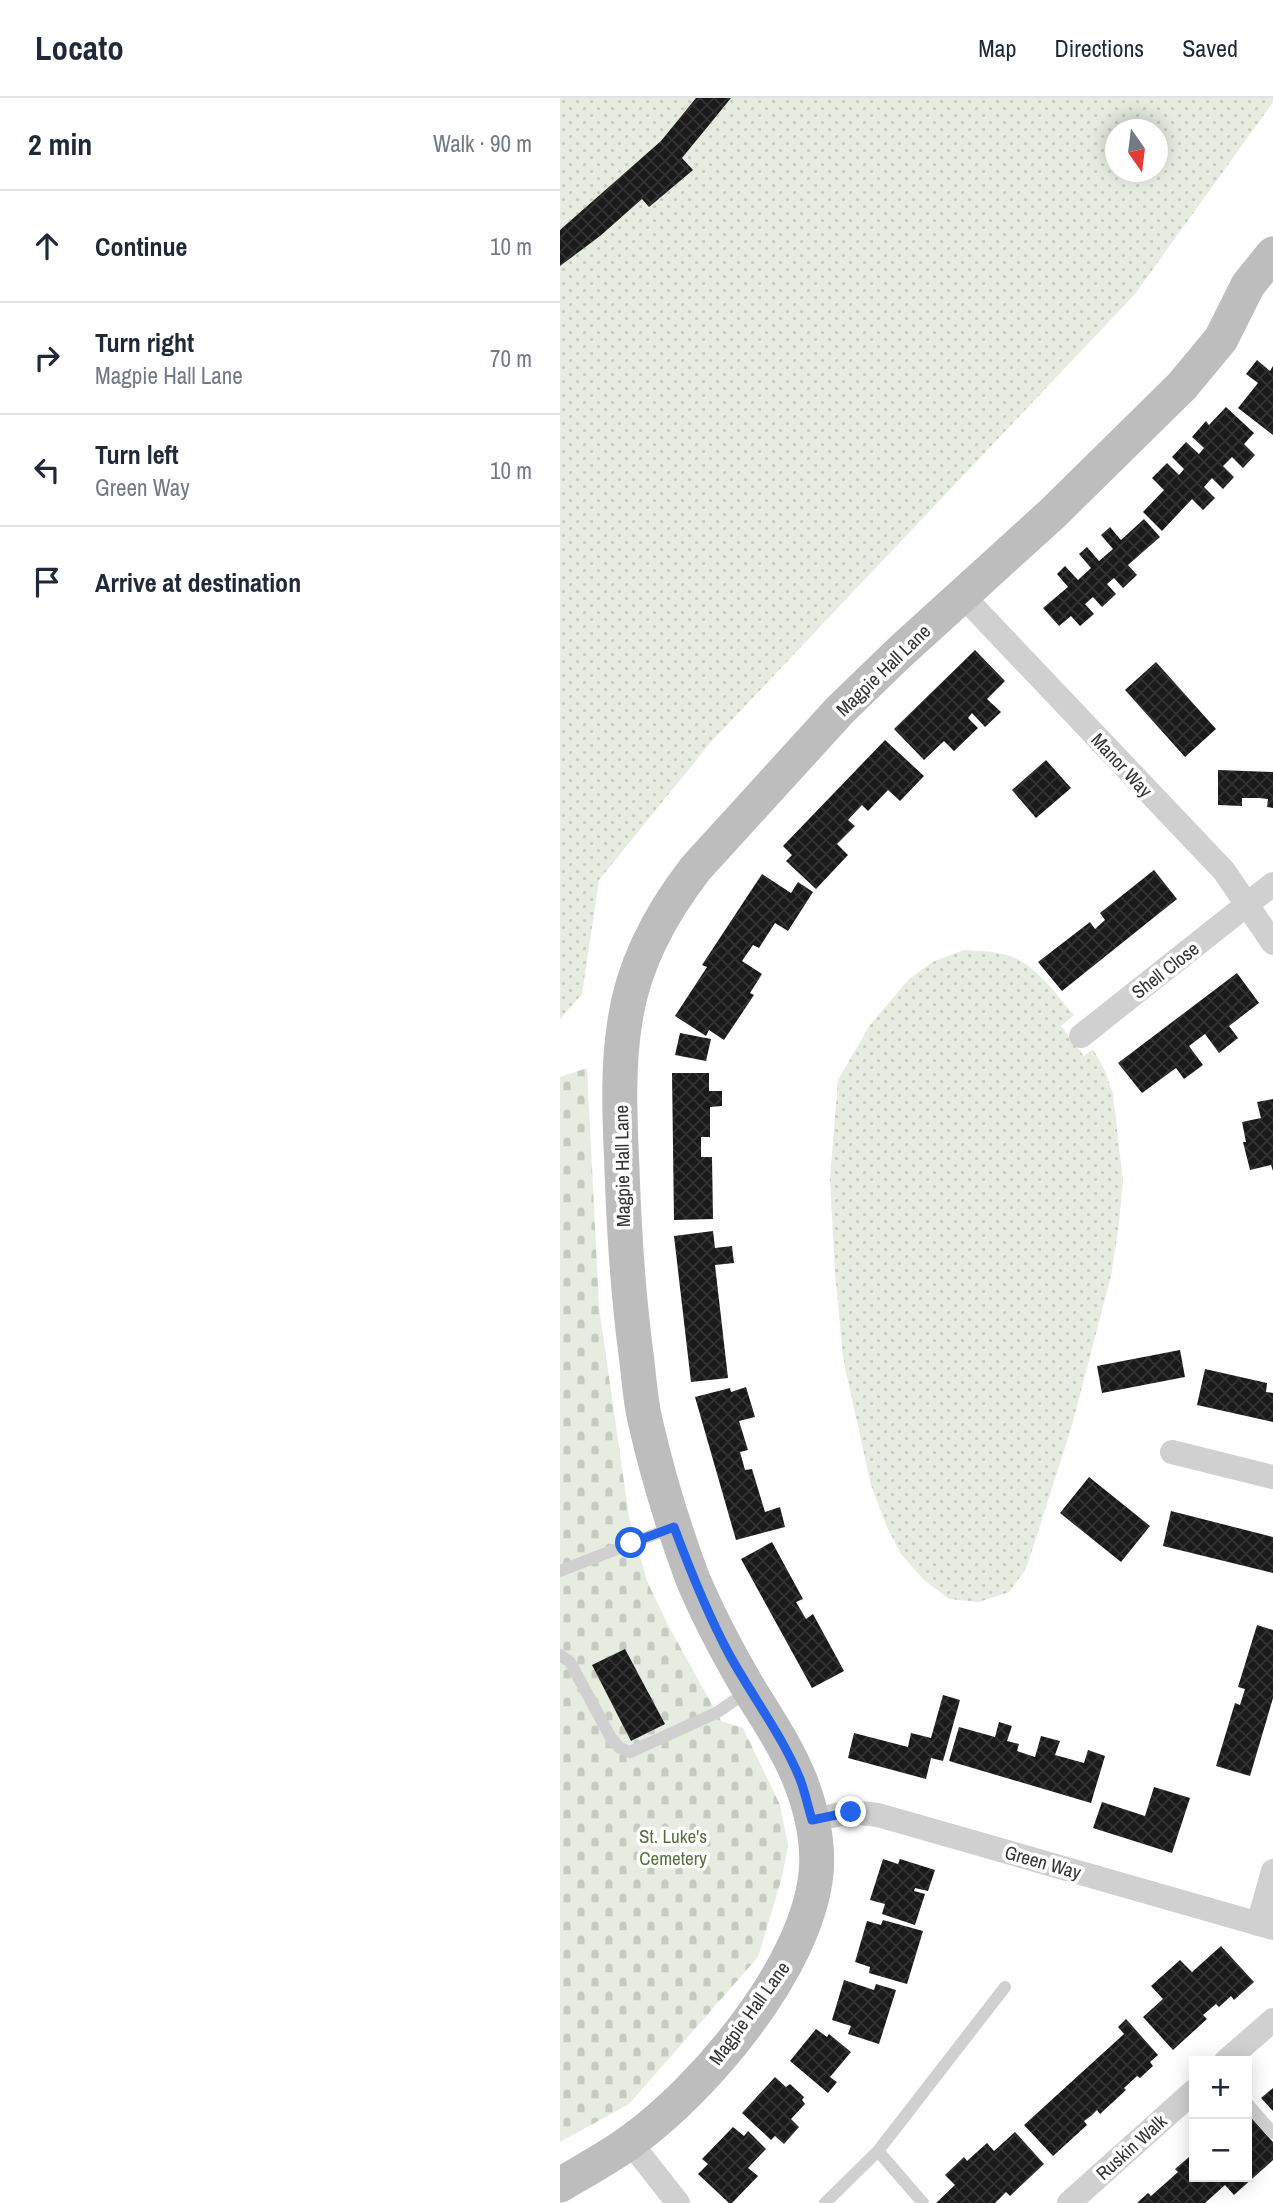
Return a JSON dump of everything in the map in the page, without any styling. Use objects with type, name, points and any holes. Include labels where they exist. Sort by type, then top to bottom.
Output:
[{"type":"street","name":"Magpie Hall Lane","points":[[560,2185],[630,2142],[671,2107],[709,2069],[744,2027],[791,1955],[812,1898],[816,1871],[812,1820],[800,1780],[710,1618],[674,1527],[644,1417],[624,1231],[620,1081],[625,1020],[647,946],[677,892],[696,868],[840,710],[962,594],[1054,513],[1182,386],[1221,339],[1248,285],[1273,254]]},
{"type":"street","name":"Manor Way","points":[[962,594],[1224,871],[1273,943]]},
{"type":"street","name":"Shell Close","points":[[1081,1036],[1273,884]]},
{"type":"street","points":[[1172,1452],[1273,1477]]},
{"type":"street","name":"Green Way","points":[[812,1820],[851,1812],[878,1815],[1266,1926]]},
{"type":"street","points":[[1266,1926],[1273,1871]]},
{"type":"street","points":[[1232,2056],[1273,2021]]},
{"type":"street","name":"Ruskin Walk","points":[[1069,2203],[1189,2095]]},
{"type":"street","points":[[630,2142],[678,2203]]},
{"type":"lane","points":[[560,1572],[674,1527]]},
{"type":"lane","points":[[560,1655],[570,1662],[611,1738],[620,1748],[630,1752],[716,1713],[750,1690]]},
{"type":"lane","points":[[825,2203],[878,2151],[1005,1987]]},
{"type":"lane","points":[[1252,2109],[1273,2133]]},
{"type":"lane","points":[[878,2151],[923,2203]]},
{"type":"green space","points":[[560,98],[1273,98],[1273,102],[1135,294],[710,743],[599,880],[582,994],[560,1019]]},
{"type":"green space","points":[[964,950],[999,953],[1019,960],[1042,978],[1074,1015],[1061,1026],[1084,1056],[1093,1049],[1105,1071],[1113,1094],[1123,1182],[1111,1276],[1071,1429],[1026,1569],[1009,1592],[979,1602],[949,1599],[924,1580],[901,1554],[886,1525],[871,1485],[843,1358],[830,1179],[838,1080],[870,1025],[908,980],[932,962]]},
{"type":"green space","name":"St. Luke's Cemetery","points":[[587,1068],[599,1307],[629,1517],[647,1581],[669,1627],[721,1721],[743,1728],[780,1805],[788,1846],[782,1877],[758,1957],[629,2104],[560,2142],[560,1077]]},
{"type":"building","points":[[696,98],[731,98],[682,158],[693,170],[649,207],[642,199],[560,266],[560,230],[661,141]]},
{"type":"building","points":[[1257,360],[1270,371],[1273,366],[1273,435],[1238,408],[1258,383],[1246,374]]},
{"type":"building","points":[[1226,407],[1254,433],[1244,444],[1255,455],[1243,468],[1232,457],[1223,466],[1234,477],[1223,489],[1212,478],[1204,487],[1215,498],[1203,510],[1192,499],[1162,531],[1143,512],[1164,490],[1152,478],[1167,463],[1179,475],[1184,469],[1172,457],[1186,442],[1199,454],[1204,448],[1192,437],[1206,421],[1209,425]]},
{"type":"building","points":[[1144,519],[1160,537],[1128,565],[1137,575],[1123,588],[1114,578],[1107,584],[1116,594],[1102,607],[1093,597],[1085,604],[1094,614],[1080,626],[1071,616],[1059,626],[1043,608],[1068,587],[1057,574],[1065,566],[1078,580],[1091,568],[1079,554],[1087,547],[1099,561],[1113,549],[1101,535],[1110,527],[1121,540]]},
{"type":"building","points":[[975,650],[1005,681],[987,699],[1001,712],[985,727],[972,713],[968,718],[978,728],[954,751],[944,741],[924,760],[894,729]]},
{"type":"building","points":[[1156,662],[1216,729],[1185,757],[1125,690]]},
{"type":"building","points":[[885,740],[924,776],[900,801],[888,790],[868,811],[862,805],[848,820],[855,826],[837,844],[848,855],[816,889],[786,861],[792,855],[783,846]]},
{"type":"building","points":[[1046,760],[1071,788],[1036,818],[1012,790]]},
{"type":"building","points":[[1218,770],[1273,772],[1273,808],[1267,807],[1268,799],[1259,798],[1242,798],[1242,806],[1218,805]]},
{"type":"building","points":[[1154,870],[1177,899],[1062,991],[1038,962],[1090,922],[1095,929],[1105,920],[1100,913]]},
{"type":"building","points":[[762,874],[791,893],[798,882],[813,892],[788,931],[775,923],[759,948],[753,945],[742,961],[762,974],[750,993],[754,995],[724,1040],[709,1030],[706,1036],[675,1016],[707,967],[702,965]]},
{"type":"building","points":[[1237,973],[1259,1003],[1229,1026],[1238,1038],[1219,1053],[1205,1034],[1189,1046],[1203,1065],[1184,1079],[1176,1068],[1142,1093],[1118,1063]]},
{"type":"building","points":[[680,1033],[711,1039],[706,1061],[675,1055]]},
{"type":"building","points":[[672,1073],[709,1073],[709,1091],[722,1091],[722,1106],[710,1107],[710,1137],[701,1137],[701,1157],[712,1157],[713,1219],[674,1220]]},
{"type":"building","points":[[1273,1099],[1273,1171],[1271,1165],[1250,1170],[1243,1142],[1246,1142],[1242,1122],[1261,1118],[1257,1102]]},
{"type":"building","points":[[713,1231],[715,1248],[732,1246],[734,1263],[715,1265],[728,1378],[691,1382],[674,1236]]},
{"type":"building","points":[[1180,1350],[1185,1377],[1102,1393],[1097,1366]]},
{"type":"building","points":[[1205,1369],[1267,1383],[1266,1392],[1273,1393],[1273,1422],[1197,1405]]},
{"type":"building","points":[[746,1387],[755,1417],[739,1421],[748,1450],[740,1452],[745,1470],[752,1469],[765,1512],[780,1507],[785,1527],[736,1540],[695,1397]]},
{"type":"building","points":[[1089,1477],[1150,1526],[1121,1562],[1060,1513]]},
{"type":"building","points":[[1171,1511],[1273,1537],[1273,1573],[1163,1546]]},
{"type":"building","points":[[772,1542],[803,1599],[796,1602],[806,1619],[813,1614],[844,1671],[812,1688],[741,1559]]},
{"type":"building","points":[[1257,1625],[1273,1630],[1273,1698],[1250,1776],[1216,1766],[1235,1703],[1240,1705],[1245,1689],[1238,1687]]},
{"type":"building","points":[[625,1649],[665,1724],[631,1741],[592,1665]]},
{"type":"building","points":[[943,1695],[960,1700],[943,1761],[931,1758],[926,1779],[848,1758],[854,1733],[908,1747],[911,1733],[931,1738]]},
{"type":"building","points":[[999,1722],[1012,1726],[1007,1741],[1019,1744],[1017,1751],[1035,1757],[1041,1736],[1060,1741],[1055,1755],[1084,1763],[1088,1750],[1105,1756],[1091,1803],[949,1761],[959,1727],[995,1737]]},
{"type":"building","points":[[1154,1787],[1190,1798],[1172,1853],[1093,1828],[1102,1802],[1145,1816]]},
{"type":"building","points":[[883,1859],[898,1864],[900,1859],[935,1870],[928,1891],[915,1888],[914,1891],[925,1894],[915,1925],[882,1914],[885,1904],[870,1900]]},
{"type":"building","points":[[883,1920],[923,1931],[907,1984],[869,1973],[870,1967],[855,1962],[867,1921],[881,1925]]},
{"type":"building","points":[[1221,1946],[1254,1982],[1234,2000],[1231,1996],[1219,2007],[1216,2004],[1203,2015],[1207,2019],[1173,2050],[1143,2017],[1163,1999],[1151,1986],[1180,1960],[1192,1972]]},
{"type":"building","points":[[844,1980],[874,1990],[876,1984],[896,1990],[879,2044],[848,2034],[851,2026],[832,2020]]},
{"type":"building","points":[[1126,2019],[1158,2055],[1150,2062],[1153,2066],[1140,2078],[1137,2076],[1100,2114],[1097,2110],[1084,2121],[1087,2125],[1053,2156],[1024,2125],[1124,2034],[1118,2027]]},
{"type":"building","points":[[816,2029],[827,2037],[829,2034],[851,2052],[830,2077],[837,2082],[828,2093],[790,2061]]},
{"type":"building","points":[[775,2077],[786,2087],[790,2084],[804,2097],[802,2100],[805,2104],[791,2119],[799,2127],[784,2144],[775,2136],[771,2140],[742,2113]]},
{"type":"building","points":[[1273,2088],[1273,2111],[1261,2098]]},
{"type":"building","points":[[1252,2119],[1273,2142],[1273,2160],[1252,2179]]},
{"type":"building","points":[[733,2127],[744,2136],[748,2131],[766,2149],[748,2168],[758,2176],[729,2203],[698,2174],[708,2164],[702,2159]]},
{"type":"building","points":[[1015,2132],[1044,2164],[1010,2196],[1006,2192],[995,2203],[936,2203],[955,2185],[945,2175],[964,2157],[967,2161],[987,2143],[994,2151]]},
{"type":"building","points":[[1189,2157],[1189,2182],[1248,2182],[1234,2195],[1225,2185],[1205,2203],[1137,2203],[1148,2193],[1151,2196],[1178,2172],[1175,2169]]},
{"type":"route","points":[[631,1543],[674,1527],[710,1618],[783,1746],[800,1780],[812,1820],[851,1812]]}]
